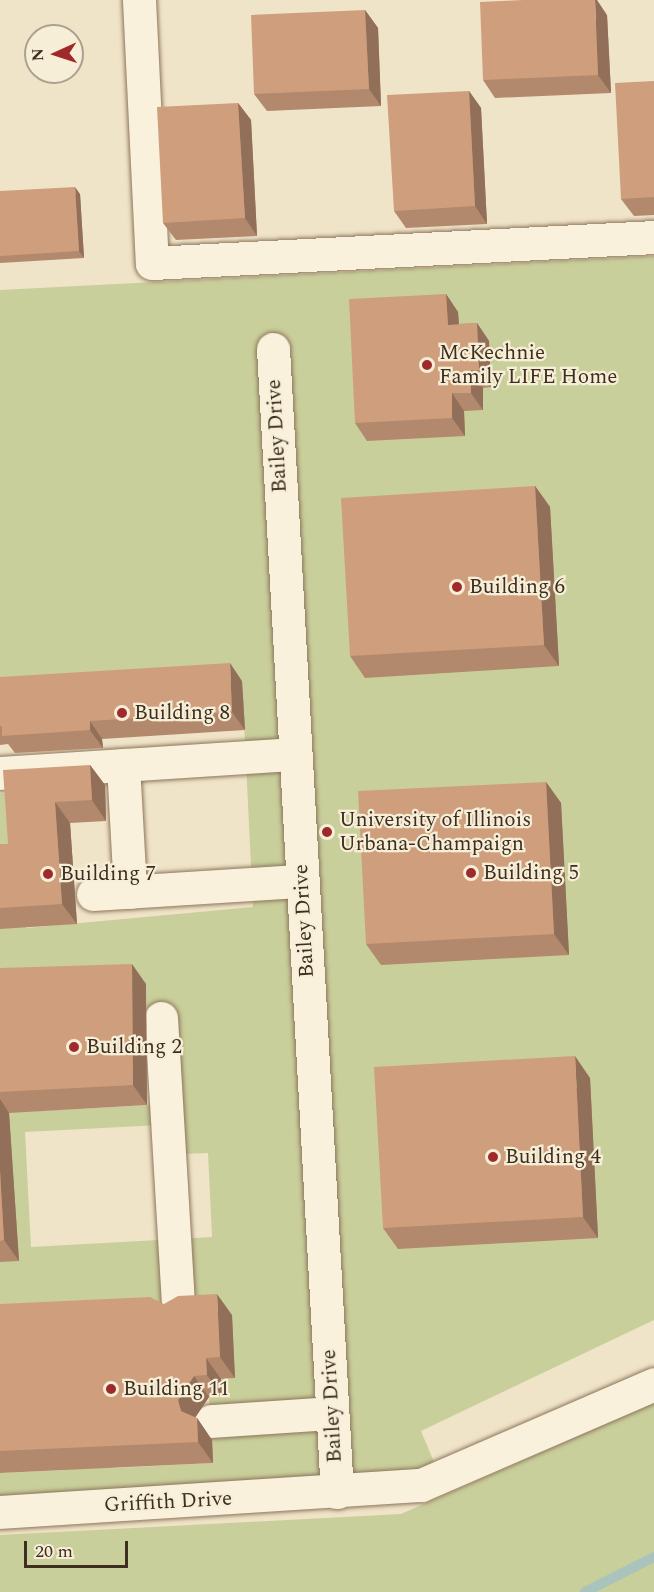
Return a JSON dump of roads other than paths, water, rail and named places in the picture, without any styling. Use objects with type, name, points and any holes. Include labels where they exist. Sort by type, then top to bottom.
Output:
[{"type":"street","points":[[139,0],[152,263],[654,237]]},
{"type":"street","name":"Bailey Drive","points":[[273,349],[337,1492]]},
{"type":"street","points":[[0,773],[294,754]]},
{"type":"street","points":[[123,765],[130,892]]},
{"type":"street","points":[[93,894],[302,881]]},
{"type":"street","points":[[160,1018],[178,1306]]},
{"type":"street","name":"Griffith Drive","points":[[0,1512],[421,1485],[654,1384]]},
{"type":"street","points":[[211,1421],[332,1413]]},
{"type":"waterway","points":[[585,1592],[654,1557]]},
{"type":"place","name":"McKechnie Family LIFE Home","points":[[427,365]]},
{"type":"place","name":"Building 6","points":[[457,587]]},
{"type":"place","name":"Building 8","points":[[122,713]]},
{"type":"place","name":"University of Illinois Urbana-Champaign","points":[[327,832]]},
{"type":"place","name":"Building 5","points":[[471,873]]},
{"type":"place","name":"Building 7","points":[[48,874]]},
{"type":"place","name":"Building 2","points":[[74,1047]]},
{"type":"place","name":"Building 4","points":[[493,1157]]},
{"type":"place","name":"Building 11","points":[[111,1389]]}]
